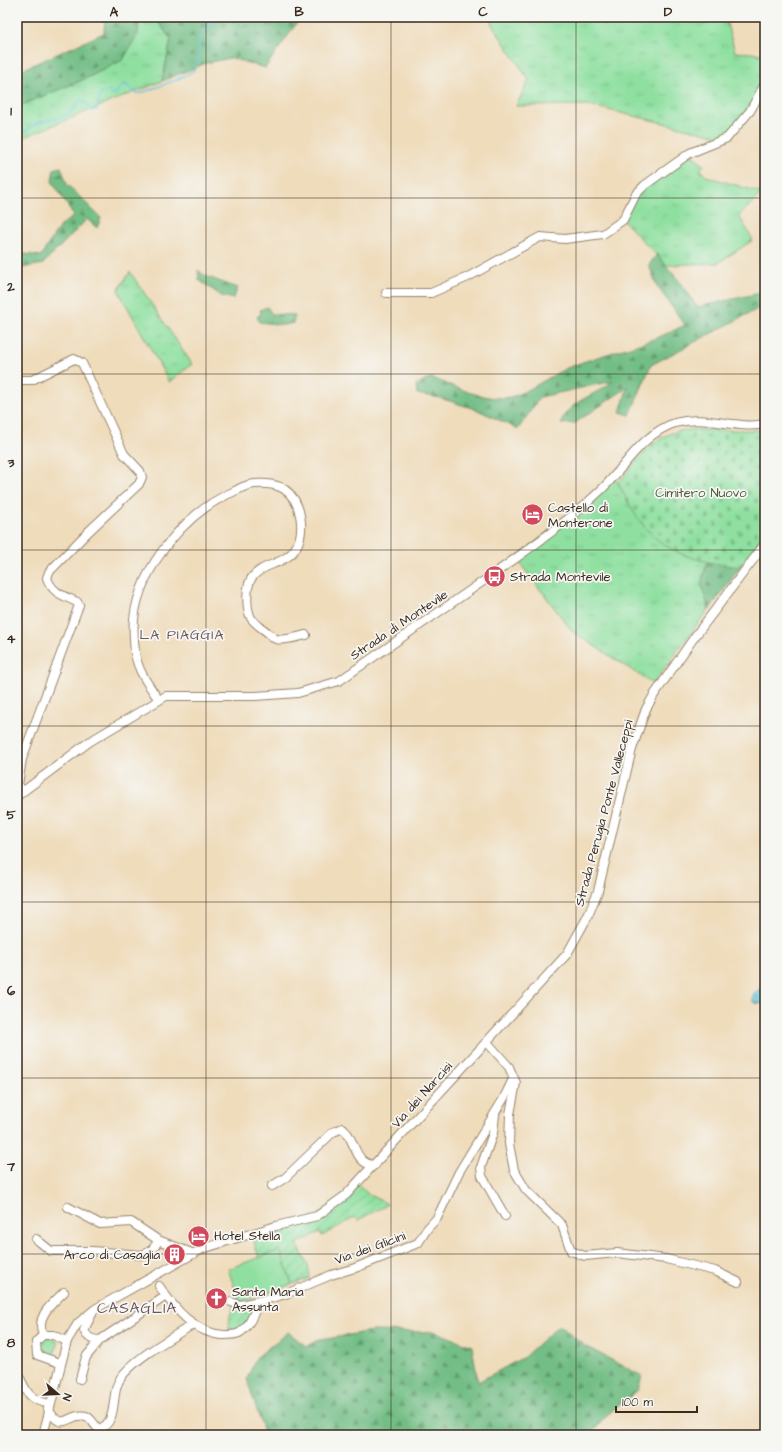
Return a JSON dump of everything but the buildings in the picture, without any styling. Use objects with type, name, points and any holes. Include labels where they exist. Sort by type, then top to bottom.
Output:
[{"type":"street","points":[[386,293],[430,293],[468,277],[540,237],[566,239],[603,234],[623,220],[636,194],[645,185],[690,153],[727,138],[750,111],[765,84]]},
{"type":"street","points":[[17,380],[32,380],[74,360],[82,363],[124,454],[140,471],[142,477],[139,484],[88,532],[49,572],[47,578],[49,586],[56,593],[77,602],[79,605],[22,759],[18,785],[20,794]]},
{"type":"street","name":"Strada di Montevile","points":[[20,794],[89,742],[166,696],[254,696],[298,693],[339,681],[554,531],[615,477],[640,447],[657,431],[675,423],[698,419],[734,423],[765,424]]},
{"type":"street","points":[[160,700],[146,682],[135,653],[134,619],[141,592],[152,568],[178,531],[195,514],[218,498],[248,485],[272,484],[285,489],[296,503],[301,518],[301,537],[295,550],[286,557],[256,572],[250,581],[248,608],[252,618],[275,639],[286,640],[306,635]]},
{"type":"street","name":"Strada Perugia Ponte Valleceppi","points":[[487,1042],[567,954],[579,934],[598,891],[632,749],[646,709],[693,638],[765,544]]},
{"type":"street","points":[[487,1042],[509,1067],[516,1083],[510,1114],[509,1144],[514,1170],[526,1190],[562,1225],[571,1251],[585,1256],[617,1253],[666,1259],[715,1271],[738,1282]]},
{"type":"street","name":"Via dei Narcisi","points":[[43,1435],[60,1363],[67,1341],[78,1323],[95,1308],[194,1254],[241,1236],[316,1216],[346,1195],[487,1042]]},
{"type":"street","name":"Via dei Glicini","points":[[231,1302],[240,1305],[298,1290],[331,1275],[355,1268],[418,1243],[427,1229],[437,1218],[459,1172],[513,1083],[514,1078]]},
{"type":"street","name":"Via dei Glicini","points":[[496,1112],[493,1133],[481,1167],[481,1172],[485,1182],[505,1216]]},
{"type":"street","points":[[272,1186],[285,1178],[333,1132],[344,1128],[349,1134],[361,1162],[367,1165],[375,1165]]},
{"type":"street","points":[[68,1207],[100,1224],[131,1222],[164,1244],[194,1254]]},
{"type":"street","points":[[36,1239],[51,1250],[92,1251],[142,1255],[148,1253],[155,1247],[158,1240]]},
{"type":"street","points":[[159,1286],[166,1296],[194,1324],[206,1332],[218,1335],[238,1333],[246,1326],[259,1301]]},
{"type":"street","points":[[43,1334],[39,1327],[41,1318],[64,1292]]},
{"type":"street","points":[[80,1379],[86,1357],[100,1340],[166,1296]]},
{"type":"street","points":[[95,1308],[84,1330],[86,1335],[93,1340],[100,1340]]},
{"type":"street","points":[[17,1372],[32,1398],[49,1406],[54,1418],[59,1422],[65,1422],[74,1417],[85,1416],[90,1418],[94,1426],[99,1429],[105,1427],[111,1418],[118,1382],[124,1374],[150,1352],[194,1324]]},
{"type":"street","points":[[43,1334],[53,1335],[67,1341]]},
{"type":"street","points":[[43,1334],[36,1342],[37,1355],[60,1363]]},
{"type":"green space","points":[[105,17],[139,17],[138,33],[123,60],[87,78],[17,107],[17,72],[104,33]]},
{"type":"green space","points":[[139,17],[155,17],[171,40],[162,81],[17,140],[17,107],[87,78],[138,33]]},
{"type":"green space","points":[[155,17],[301,17],[265,68],[231,58],[206,63],[162,81],[171,40]]},
{"type":"green space","points":[[492,17],[725,17],[735,52],[765,54],[765,84],[727,138],[587,105],[516,106],[529,80],[491,23]]},
{"type":"green space","points":[[690,153],[704,165],[700,170],[706,176],[762,193],[739,216],[753,240],[718,263],[666,265],[623,220],[636,194]]},
{"type":"green space","points":[[61,167],[67,184],[101,218],[97,228],[87,219],[43,264],[17,269],[17,255],[25,254],[41,256],[60,226],[74,216],[52,181],[54,169]]},
{"type":"green space","points":[[657,254],[684,287],[697,307],[765,292],[765,305],[651,365],[630,415],[620,412],[628,387],[575,423],[561,424],[564,416],[576,404],[613,381],[540,397],[518,429],[478,410],[440,398],[417,394],[416,385],[431,378],[480,395],[500,398],[510,397],[531,388],[567,368],[656,338],[685,325],[657,286],[649,265]]},
{"type":"green space","points":[[198,270],[205,276],[238,288],[233,299],[223,297],[199,280]]},
{"type":"green space","points":[[130,272],[192,364],[169,382],[118,290]]},
{"type":"green space","points":[[267,307],[272,314],[295,315],[293,323],[284,325],[259,322],[257,317],[261,313],[260,310]]},
{"type":"green space","name":"Cimitero Nuovo","points":[[689,430],[765,430],[765,532],[740,567],[684,555],[661,542],[650,533],[637,517],[618,483],[644,452],[659,439],[669,434]]},
{"type":"green space","points":[[615,477],[640,521],[740,567],[653,684],[573,632],[516,558]]},
{"type":"green space","points":[[759,541],[709,610],[701,583],[707,563],[721,560]]},
{"type":"green space","points":[[358,1184],[369,1195],[386,1203],[387,1205],[358,1220],[355,1217],[322,1236],[320,1232],[297,1244],[308,1265],[310,1278],[292,1284],[280,1250],[259,1258],[252,1236],[317,1216]]},
{"type":"green space","points":[[280,1250],[292,1284],[240,1303],[228,1269]]},
{"type":"green space","points":[[259,1301],[247,1326],[228,1335],[230,1315],[235,1304]]},
{"type":"green space","points":[[559,1325],[583,1345],[642,1376],[638,1390],[607,1415],[590,1435],[422,1435],[421,1433],[419,1435],[348,1435],[329,1433],[307,1435],[265,1435],[247,1379],[256,1358],[288,1332],[307,1347],[316,1341],[371,1331],[436,1332],[472,1346],[478,1382],[524,1357]]},
{"type":"green space","points":[[44,1336],[56,1339],[58,1345],[52,1358],[39,1353],[39,1342]]},
{"type":"water","points":[[765,984],[765,1004],[754,1003],[752,999],[753,995]]},
{"type":"waterway","points":[[17,136],[43,121],[64,117],[69,114],[78,102],[83,100],[92,111],[97,109],[102,92],[108,91],[113,94],[117,92],[120,86],[126,85],[136,93],[141,93],[176,80],[193,71],[198,63],[200,37],[215,17]]},
{"type":"place","name":"Castello di Monterone","points":[[533,515]]},
{"type":"place","name":"Strada Montevile","points":[[495,577]]},
{"type":"place","name":"Hotel Stella","points":[[198,1236]]},
{"type":"place","name":"Arco di Casaglia","points":[[175,1255]]},
{"type":"place","name":"Santa Maria Assunta","points":[[217,1299]]},
{"type":"district","name":"LA PIAGGIA","points":[[182,635]]},
{"type":"district","name":"CASAGLIA","points":[[137,1308]]}]
